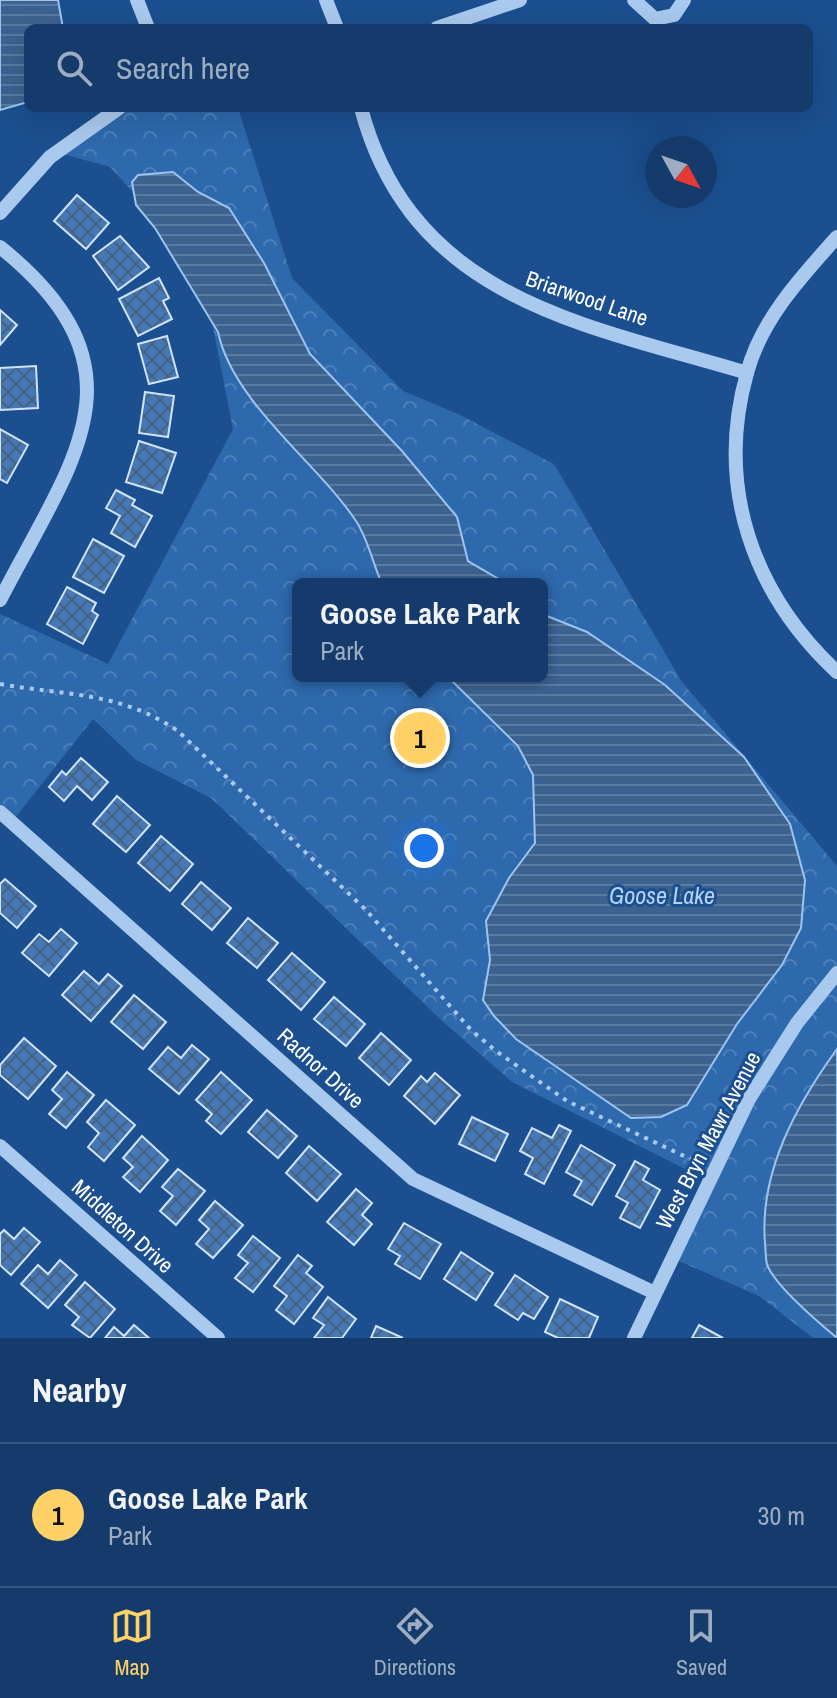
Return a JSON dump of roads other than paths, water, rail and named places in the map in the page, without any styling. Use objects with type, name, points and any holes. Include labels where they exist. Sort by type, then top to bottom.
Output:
[{"type":"street","points":[[137,0],[146,24]]},
{"type":"street","points":[[326,0],[335,24]]},
{"type":"street","points":[[447,24],[495,5],[520,0]]},
{"type":"street","points":[[634,0],[655,19],[674,15],[684,0]]},
{"type":"street","points":[[0,213],[50,157],[113,112]]},
{"type":"street","name":"Briarwood Lane","points":[[362,112],[377,155],[405,204],[445,250],[491,285],[548,313],[747,373]]},
{"type":"street","points":[[837,237],[793,286],[773,316],[747,373],[735,468],[747,535],[766,583],[786,617],[809,646],[837,672]]},
{"type":"street","points":[[0,247],[56,299],[75,332],[88,367],[85,420],[74,456],[0,600]]},
{"type":"street","name":"Radnor Drive","points":[[0,812],[413,1179],[655,1293]]},
{"type":"street","name":"West Bryn Mawr Avenue","points":[[634,1338],[749,1099],[797,1023],[837,973]]},
{"type":"street","name":"Middleton Drive","points":[[0,1146],[218,1338]]},
{"type":"water","points":[[0,0],[58,0],[62,24],[24,24],[24,103],[0,110]]},
{"type":"water","points":[[173,172],[198,192],[229,208],[264,263],[310,354],[402,451],[457,517],[468,561],[497,578],[380,578],[356,521],[240,383],[218,332],[155,228],[136,205],[132,182],[138,175]]},
{"type":"water","name":"Goose Lake","points":[[548,616],[587,632],[665,685],[744,757],[790,824],[805,880],[801,928],[782,965],[737,1024],[687,1105],[661,1117],[631,1118],[516,1039],[483,1000],[490,960],[486,921],[509,878],[535,843],[533,775],[518,746],[453,682],[548,682]]},
{"type":"water","points":[[837,1049],[837,1338],[789,1295],[768,1267],[765,1217],[768,1190],[784,1140],[808,1093]]},
{"type":"place","name":"Goose Lake Park","points":[[420,738]]}]
